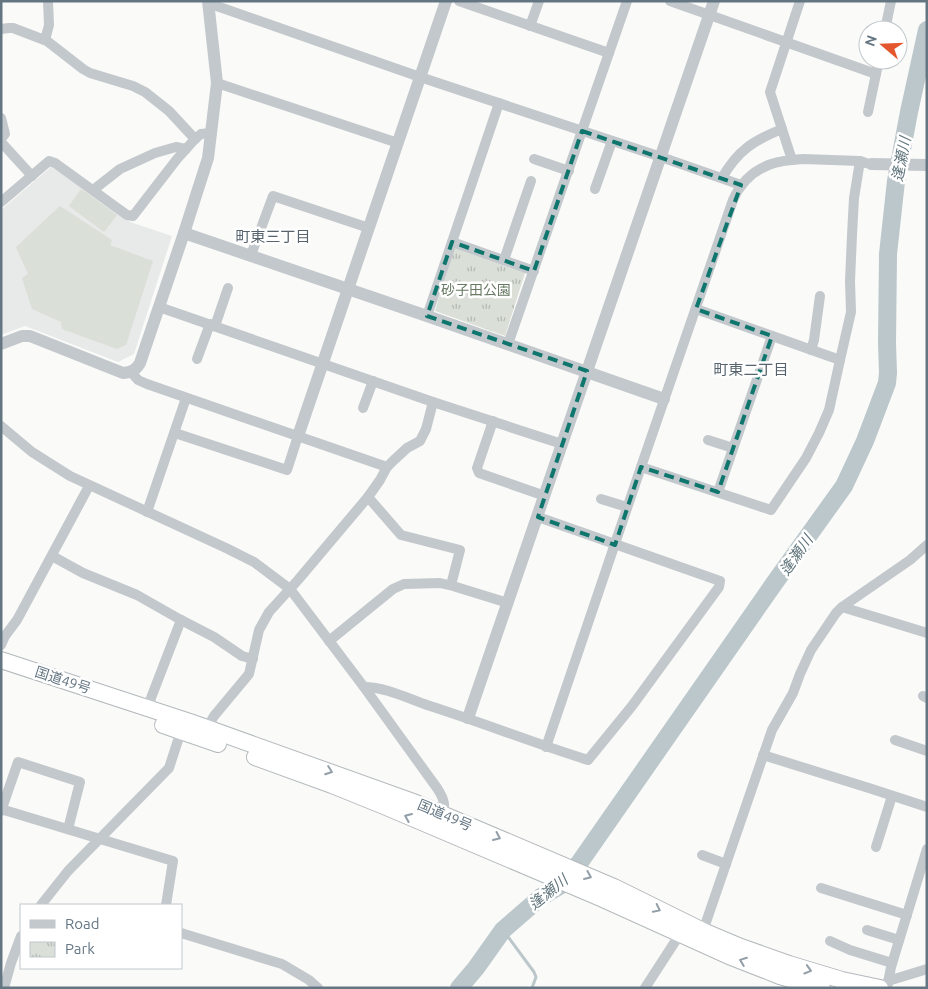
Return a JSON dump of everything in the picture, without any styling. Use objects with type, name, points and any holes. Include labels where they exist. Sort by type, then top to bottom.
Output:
[{"type":"highway","name":"国道49号","points":[[1,660],[208,728],[416,803],[440,821],[517,864],[608,893],[741,947],[842,980],[885,985]]},
{"type":"highway","name":"国道49号","points":[[1,670],[332,785],[530,851],[680,934],[780,976],[822,988]]},
{"type":"street","points":[[45,40],[48,26],[48,1]]},
{"type":"street","points":[[175,433],[287,470],[446,1]]},
{"type":"street","points":[[459,1],[609,53]]},
{"type":"street","points":[[530,26],[539,1]]},
{"type":"street","points":[[508,344],[627,1]]},
{"type":"street","points":[[670,1],[876,74]]},
{"type":"street","points":[[468,718],[714,1]]},
{"type":"street","points":[[792,160],[770,92],[800,1]]},
{"type":"street","points":[[887,20],[891,1]]},
{"type":"street","points":[[1,344],[22,336],[30,336],[121,373],[131,372],[140,363],[208,158],[218,83],[208,2],[420,77],[612,140],[741,185]]},
{"type":"street","points":[[1,29],[13,28],[45,40],[86,71],[133,86],[144,92],[168,112],[194,140]]},
{"type":"street","points":[[868,112],[877,70]]},
{"type":"street","points":[[218,83],[398,143]]},
{"type":"street","points":[[427,316],[499,102]]},
{"type":"street","points":[[1,118],[5,134],[1,140],[32,176]]},
{"type":"street","points":[[722,178],[743,150],[761,138],[782,129]]},
{"type":"street","points":[[1,202],[49,161],[56,163],[127,215],[132,216],[194,140],[201,134],[211,133]]},
{"type":"street","points":[[595,189],[612,140]]},
{"type":"street","points":[[95,190],[120,169],[155,152],[176,147],[186,149]]},
{"type":"street","points":[[534,159],[568,171]]},
{"type":"street","points":[[546,747],[733,200],[741,185],[767,165],[783,160],[803,159],[925,165]]},
{"type":"street","points":[[641,467],[771,510],[806,458],[829,410],[851,312],[850,281],[854,198],[866,163]]},
{"type":"street","points":[[504,260],[531,181]]},
{"type":"street","points":[[251,255],[273,196],[369,228]]},
{"type":"street","points":[[184,233],[664,399]]},
{"type":"street","points":[[452,242],[534,271]]},
{"type":"street","points":[[197,359],[228,288]]},
{"type":"street","points":[[811,350],[820,296]]},
{"type":"street","points":[[159,307],[562,444]]},
{"type":"street","points":[[696,309],[840,360]]},
{"type":"street","points":[[718,492],[772,336]]},
{"type":"street","points":[[131,372],[143,382],[186,398],[387,467]]},
{"type":"street","points":[[363,408],[373,381]]},
{"type":"street","points":[[147,512],[186,398]]},
{"type":"street","points":[[208,728],[214,716],[249,674],[259,630],[269,612],[368,498],[387,467],[407,448],[420,440],[426,429],[434,402]]},
{"type":"street","points":[[493,421],[477,468],[479,473],[545,496]]},
{"type":"street","points":[[1,426],[32,452],[70,476],[254,562],[290,589],[441,794],[444,803],[440,821]]},
{"type":"street","points":[[708,440],[733,448]]},
{"type":"street","points":[[1,645],[17,620],[90,486]]},
{"type":"street","points":[[368,498],[401,535],[460,550],[451,585]]},
{"type":"street","points":[[601,499],[627,507]]},
{"type":"street","points":[[364,687],[390,692],[588,760],[632,706],[718,588],[720,581],[538,517]]},
{"type":"street","points":[[703,931],[772,730],[794,693],[811,650],[842,607],[910,560],[927,545]]},
{"type":"street","points":[[52,556],[83,572],[137,595],[214,637],[242,656],[253,659]]},
{"type":"street","points":[[329,641],[398,586],[404,584],[433,582],[451,585],[508,604]]},
{"type":"street","points":[[842,607],[927,633]]},
{"type":"street","points":[[148,708],[181,620]]},
{"type":"street","points":[[42,904],[68,871],[169,768],[181,731]]},
{"type":"street","points":[[895,740],[927,751]]},
{"type":"street","points":[[763,755],[927,808]]},
{"type":"street","points":[[68,829],[80,782],[18,762],[1,810],[173,861],[166,904]]},
{"type":"street","points":[[876,847],[892,796]]},
{"type":"street","points":[[885,985],[927,849]]},
{"type":"street","points":[[702,855],[726,864]]},
{"type":"street","points":[[821,888],[907,915]]},
{"type":"street","points":[[867,930],[899,940]]},
{"type":"street","points":[[182,934],[282,964],[305,984],[318,988]]},
{"type":"street","points":[[645,988],[680,934]]},
{"type":"street","points":[[4,988],[20,939]]},
{"type":"street","points":[[830,941],[850,950],[892,963]]},
{"type":"street","points":[[885,985],[927,969]]},
{"type":"highlighted area","points":[[582,131],[741,185],[696,309],[772,336],[718,492],[641,467],[615,545],[538,517],[587,371],[427,316],[452,242],[534,271]]},
{"type":"shaded area","points":[[51,167],[82,185],[130,222],[172,236],[134,354],[118,362],[25,326],[1,335],[1,210]]},
{"type":"green space","points":[[81,189],[117,215],[104,232],[69,206]]},
{"type":"green space","points":[[60,206],[112,240],[110,245],[153,261],[126,345],[117,349],[62,329],[61,322],[32,309],[22,278],[28,274],[16,247]]},
{"type":"green space","name":"砂子田公園","points":[[454,248],[525,273],[505,336],[435,311]]},
{"type":"waterway","name":"逢瀬川","points":[[459,988],[503,930],[541,897],[566,882],[844,486],[865,441],[887,383],[888,254],[896,181],[927,30]]},
{"type":"waterway","points":[[503,930],[534,972],[536,977],[532,988]]},
{"type":"district","name":"町東三丁目","points":[[273,236]]},
{"type":"district","name":"町東二丁目","points":[[751,369]]}]
